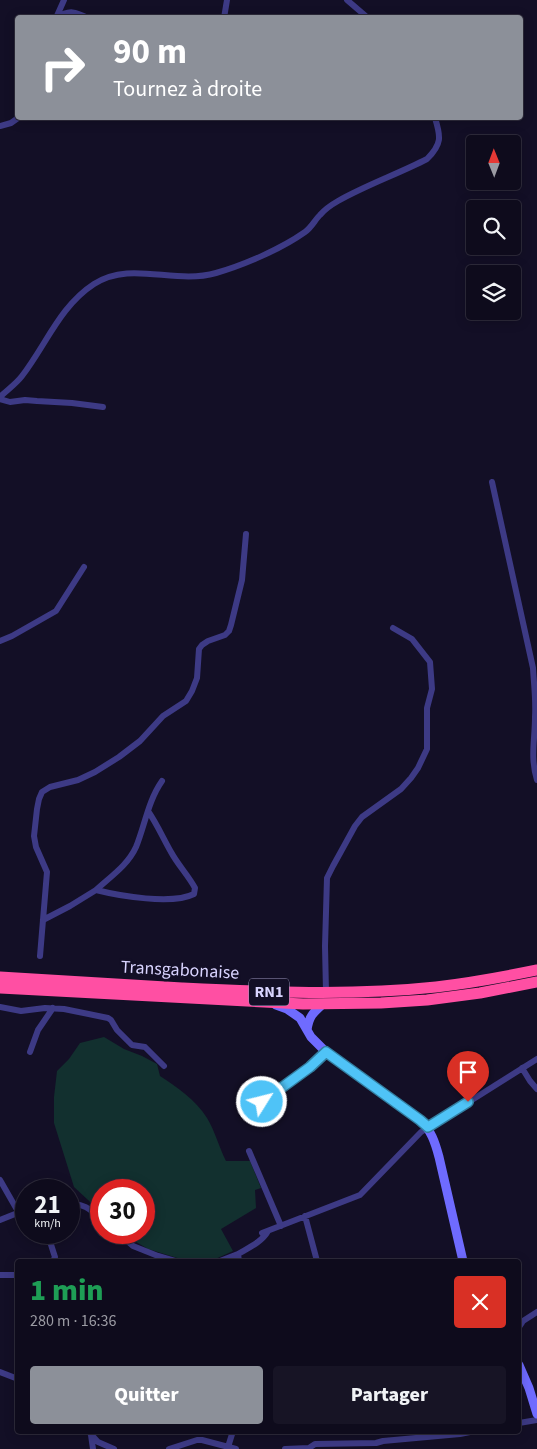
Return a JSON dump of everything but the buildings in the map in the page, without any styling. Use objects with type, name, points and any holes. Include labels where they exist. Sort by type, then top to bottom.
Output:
[{"type":"highway","name":"Transgabonaise","points":[[0,988],[270,1003],[436,987],[537,970]]},
{"type":"highway","name":"Transgabonaise","points":[[0,977],[288,993],[325,998],[405,1002],[480,993],[537,982]]},
{"type":"street","points":[[58,15],[64,0]]},
{"type":"street","points":[[224,15],[227,0]]},
{"type":"street","points":[[346,0],[364,15]]},
{"type":"street","points":[[61,15],[75,12],[82,15]]},
{"type":"street","points":[[0,126],[15,120]]},
{"type":"street","points":[[103,407],[72,402],[25,400],[10,402],[0,398],[21,377],[64,312],[73,301],[92,285],[116,274],[130,273],[198,277],[215,273],[268,253],[307,231],[321,214],[340,200],[427,159],[435,151],[440,141],[436,120]]},
{"type":"street","points":[[492,482],[533,668],[536,709],[533,764],[537,780]]},
{"type":"street","points":[[40,956],[47,872],[36,847],[34,836],[39,799],[42,792],[50,787],[78,780],[119,757],[140,740],[164,716],[186,701],[197,678],[199,649],[208,641],[224,635],[232,625],[242,580],[246,534]]},
{"type":"street","points":[[0,641],[56,611],[84,567]]},
{"type":"street","points":[[307,1030],[308,1019],[325,998],[327,878],[355,826],[362,818],[401,789],[418,768],[427,749],[427,708],[432,689],[430,662],[412,639],[393,628]]},
{"type":"street","points":[[43,920],[96,890],[126,862],[135,848],[157,788],[162,781]]},
{"type":"street","points":[[96,890],[150,899],[186,898],[194,894],[195,888],[192,881],[171,853],[148,811]]},
{"type":"street","points":[[270,1003],[294,1013],[311,1037],[326,1052],[428,1127],[439,1157],[463,1259]]},
{"type":"street","points":[[0,1007],[21,1011],[53,1008],[64,1009],[108,1018],[132,1045],[145,1047],[164,1066]]},
{"type":"street","points":[[30,1052],[38,1030],[53,1008]]},
{"type":"street","points":[[262,1102],[310,1067],[326,1052]]},
{"type":"street","points":[[225,1259],[252,1246],[265,1235],[265,1232],[360,1195],[421,1132],[537,1059]]},
{"type":"street","points":[[522,1068],[537,1089]]},
{"type":"street","points":[[249,1151],[280,1226]]},
{"type":"street","points":[[0,1180],[15,1206]]},
{"type":"street","points":[[0,1220],[15,1216]]},
{"type":"street","points":[[305,1216],[316,1259]]},
{"type":"street","points":[[51,1244],[55,1257],[54,1259]]},
{"type":"street","points":[[130,1244],[168,1259]]},
{"type":"street","points":[[238,1254],[239,1259]]},
{"type":"street","points":[[0,1275],[15,1275]]},
{"type":"street","points":[[521,1324],[537,1312]]},
{"type":"street","points":[[521,1370],[537,1414]]},
{"type":"street","points":[[0,1372],[15,1378]]},
{"type":"street","points":[[521,1423],[537,1420]]},
{"type":"street","points":[[89,1434],[93,1449]]},
{"type":"street","points":[[90,1434],[98,1442],[114,1449]]},
{"type":"street","points":[[228,1447],[232,1434]]},
{"type":"street","points":[[286,1449],[309,1448],[315,1444],[376,1443],[460,1434]]},
{"type":"street","points":[[169,1449],[197,1440],[236,1449]]},
{"type":"green space","points":[[104,1037],[124,1049],[157,1064],[160,1076],[186,1094],[203,1111],[226,1161],[250,1161],[261,1188],[255,1190],[256,1208],[221,1229],[233,1251],[215,1259],[180,1259],[148,1249],[140,1244],[155,1244],[155,1179],[90,1179],[90,1202],[80,1193],[80,1179],[72,1179],[54,1123],[57,1071],[69,1059],[80,1043]]},
{"type":"route","points":[[262,1102],[310,1067],[326,1052],[428,1127],[468,1102]]}]
